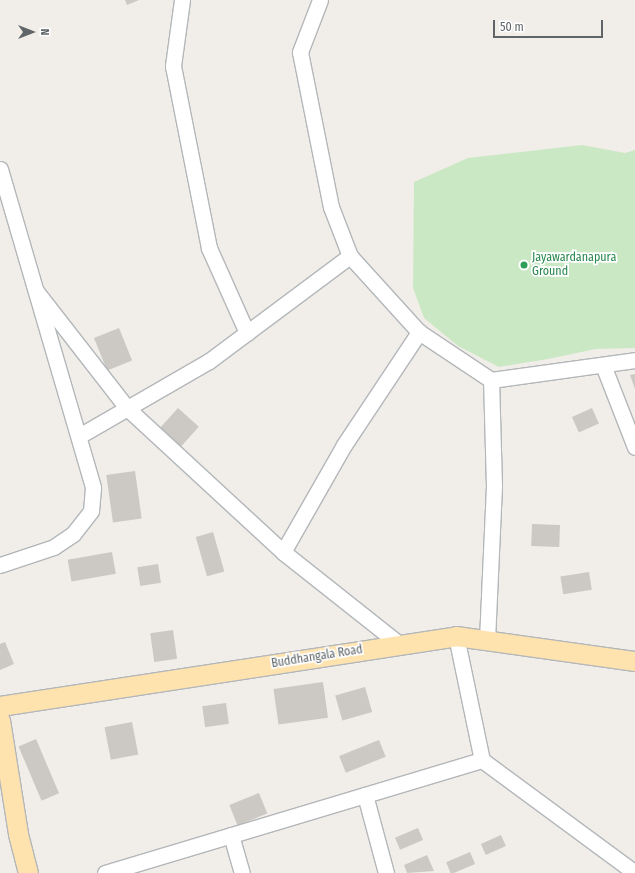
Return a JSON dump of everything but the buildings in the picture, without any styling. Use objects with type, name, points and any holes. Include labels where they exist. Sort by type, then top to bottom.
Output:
[{"type":"main road","name":"Buddhangala Road","points":[[0,706],[456,636],[635,661]]},
{"type":"main road","points":[[0,720],[18,834],[28,873]]},
{"type":"street","points":[[182,0],[173,66],[209,248],[247,333]]},
{"type":"street","points":[[320,0],[300,52],[331,207],[350,256],[419,332],[491,380],[635,360]]},
{"type":"street","points":[[0,170],[93,488],[91,511],[73,534],[54,547],[0,564]]},
{"type":"street","points":[[79,436],[209,361],[350,256]]},
{"type":"street","points":[[36,291],[127,408],[283,552],[399,644]]},
{"type":"street","points":[[283,552],[344,444],[419,332]]},
{"type":"street","points":[[603,365],[635,447]]},
{"type":"street","points":[[487,640],[494,486],[491,380]]},
{"type":"street","points":[[456,636],[482,760],[635,873]]},
{"type":"street","points":[[105,873],[482,760]]},
{"type":"street","points":[[365,795],[386,873]]},
{"type":"street","points":[[231,836],[242,873]]},
{"type":"green space","name":"Jayawardanapura Ground","points":[[582,145],[625,153],[635,150],[635,348],[596,349],[499,367],[458,346],[424,318],[413,288],[414,182],[468,158]]},
{"type":"place","name":"Jayawardanapura Ground","points":[[524,265]]}]
